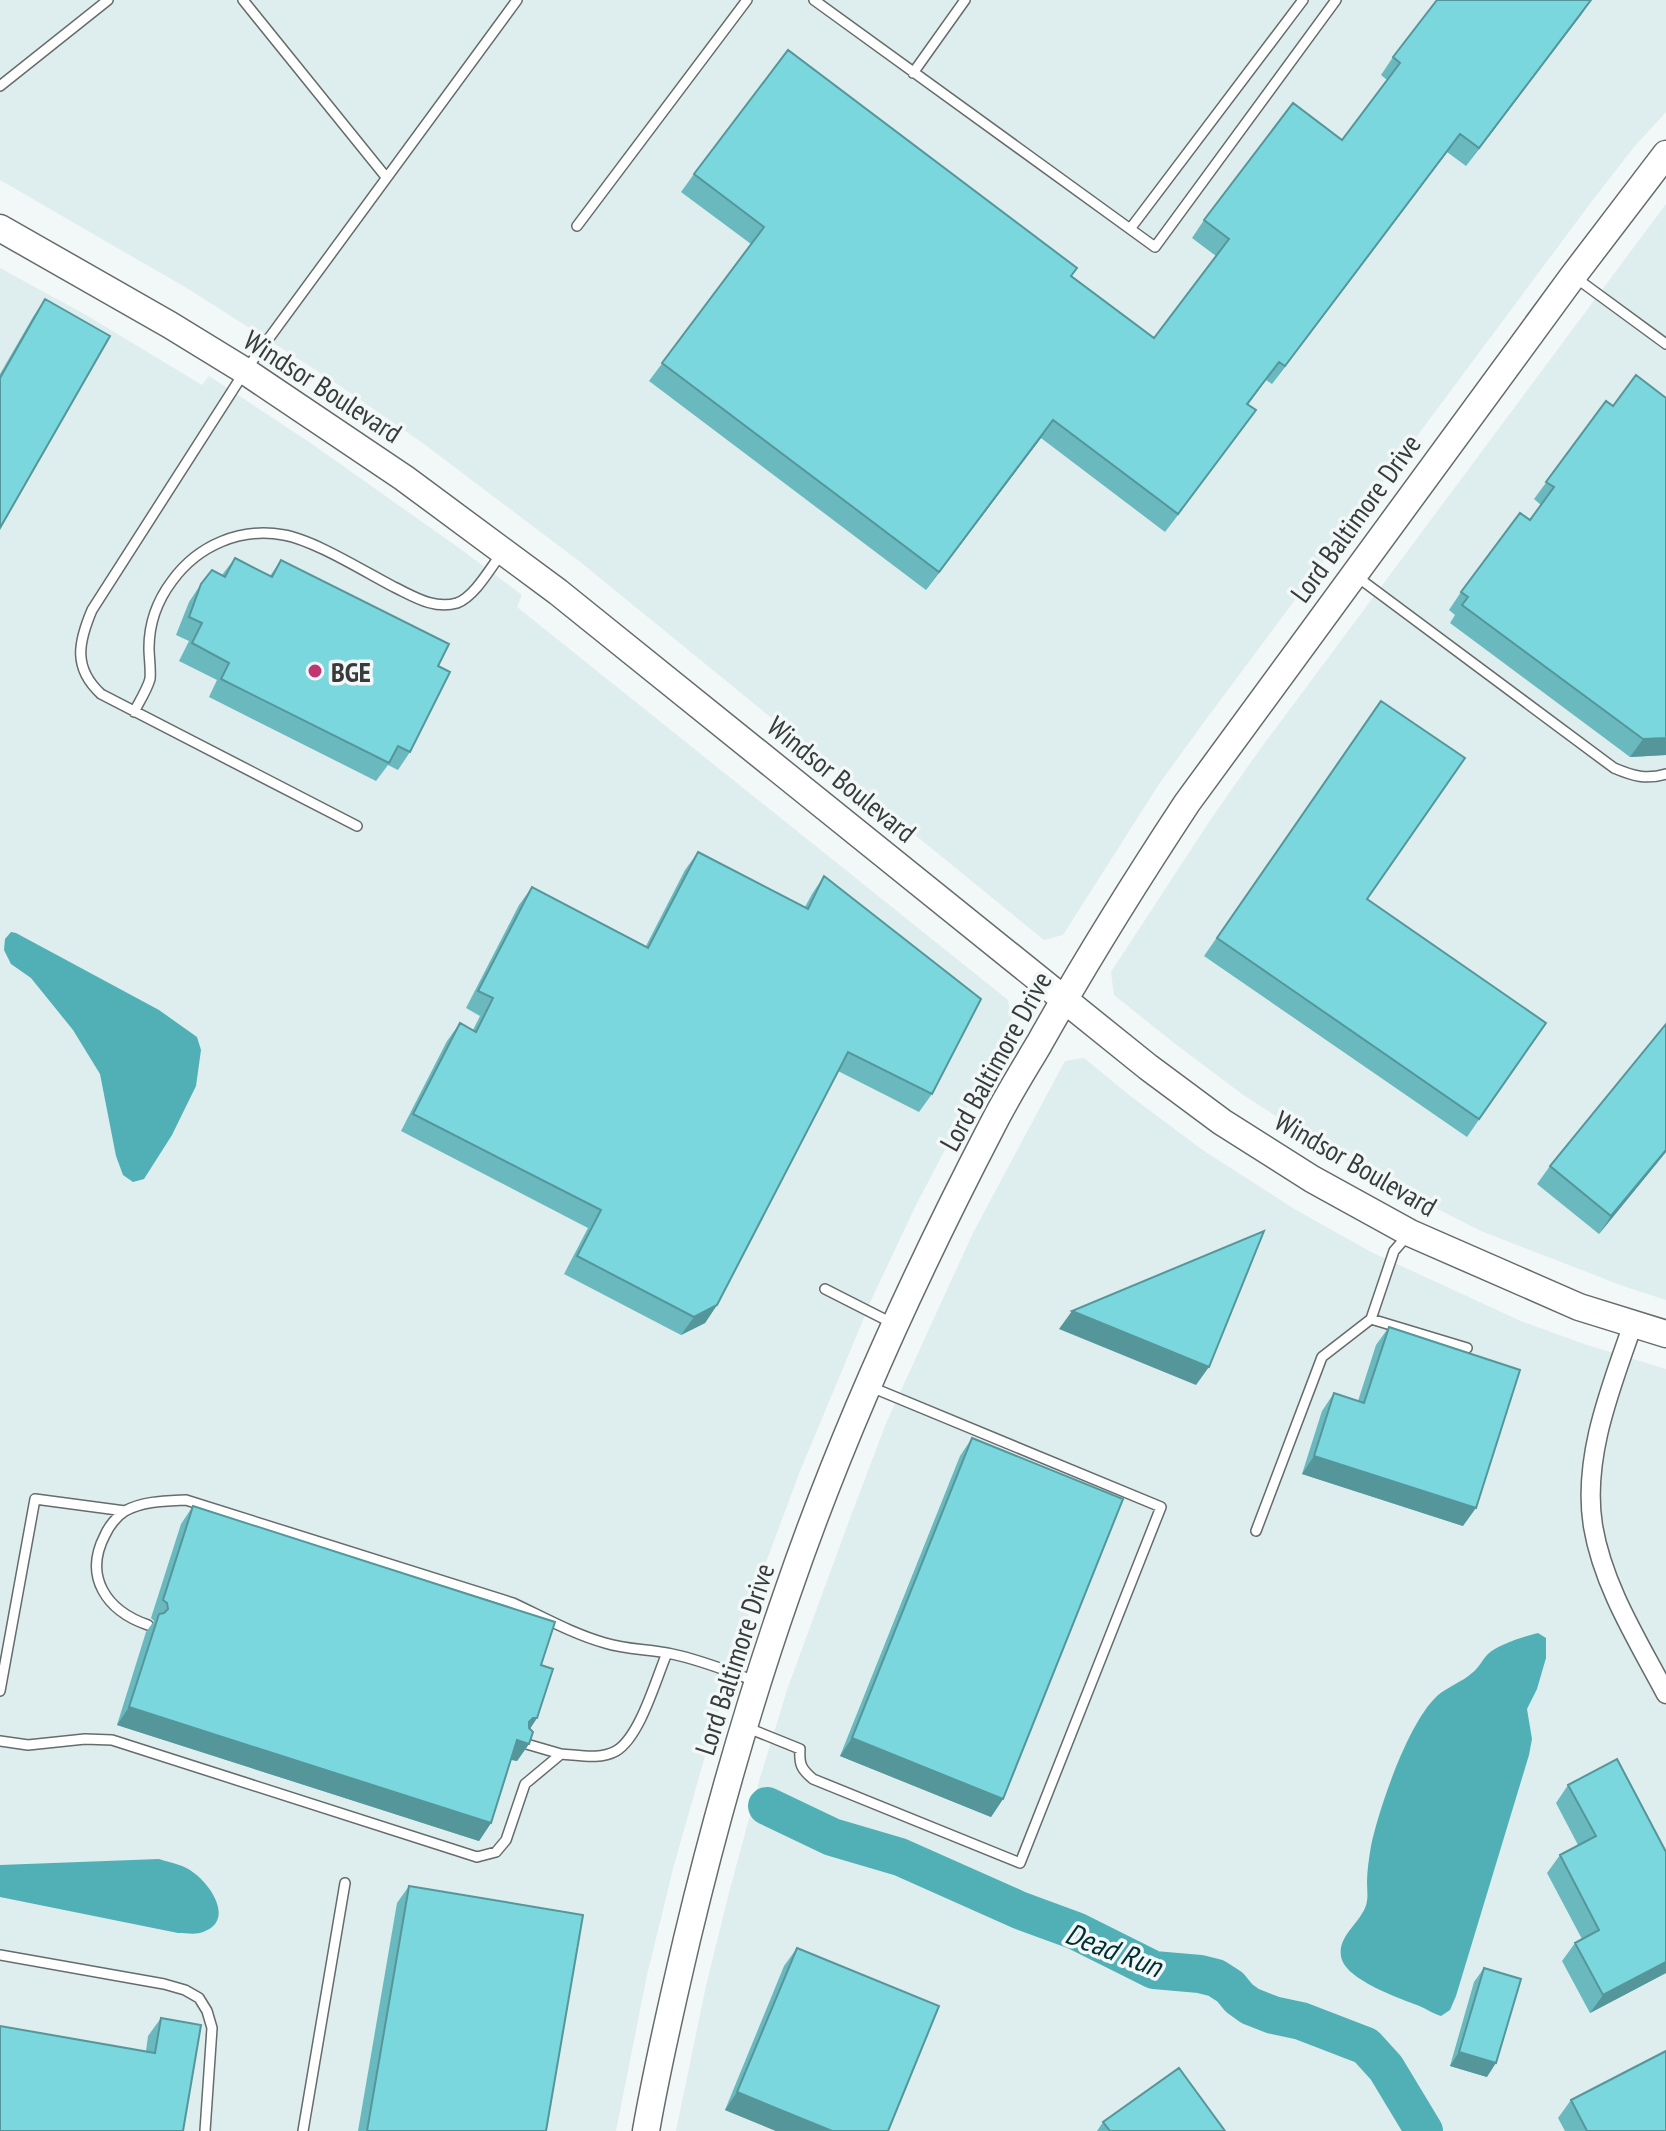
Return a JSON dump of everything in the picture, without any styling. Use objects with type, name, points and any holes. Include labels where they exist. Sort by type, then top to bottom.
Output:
[{"type":"main road","name":"Lord Baltimore Drive","points":[[646,2131],[703,1871],[788,1590],[868,1385],[993,1123],[1065,998],[1187,803],[1353,574],[1666,154]]},
{"type":"main road","name":"Windsor Boulevard","points":[[0,228],[245,371],[404,478],[558,592],[1148,1067],[1222,1122],[1312,1179],[1410,1233],[1579,1307],[1665,1331]]},
{"type":"street","points":[[1633,1324],[1595,1449],[1591,1489],[1593,1526],[1617,1600],[1666,1694]]},
{"type":"lane","points":[[0,86],[108,0]]},
{"type":"lane","points":[[243,0],[386,177]]},
{"type":"lane","points":[[357,826],[101,694],[89,683],[82,667],[82,633],[92,610],[245,371],[517,0]]},
{"type":"lane","points":[[577,226],[747,0]]},
{"type":"lane","points":[[814,0],[1155,247],[1336,0]]},
{"type":"lane","points":[[913,73],[965,0]]},
{"type":"lane","points":[[1130,229],[1303,0]]},
{"type":"lane","points":[[1573,276],[1666,344]]},
{"type":"lane","points":[[134,712],[150,679],[151,624],[158,603],[190,560],[212,545],[238,535],[259,532],[286,535],[420,600],[439,605],[468,598],[503,551]]},
{"type":"lane","points":[[1353,574],[1614,768],[1632,776],[1651,778],[1666,774]]},
{"type":"lane","points":[[1256,1531],[1322,1357],[1371,1319],[1394,1251],[1410,1233]]},
{"type":"lane","points":[[825,1289],[895,1325]]},
{"type":"lane","points":[[1371,1319],[1467,1348]]},
{"type":"lane","points":[[745,1727],[800,1749],[799,1763],[813,1779],[1020,1863],[1161,1507],[868,1385]]},
{"type":"lane","points":[[0,1691],[35,1499],[125,1511]]},
{"type":"lane","points":[[148,1625],[116,1608],[101,1590],[95,1569],[99,1546],[109,1526],[125,1511],[153,1502],[186,1500],[513,1603],[605,1643],[691,1658],[758,1682]]},
{"type":"lane","points":[[523,1743],[561,1754],[593,1757],[615,1751],[632,1736],[667,1653]]},
{"type":"lane","points":[[0,1741],[28,1745],[85,1739],[112,1740],[477,1857],[496,1852],[506,1840],[525,1784],[561,1754]]},
{"type":"lane","points":[[303,2131],[345,1883]]},
{"type":"lane","points":[[0,1955],[164,1984],[199,1998],[212,2028],[205,2131]]},
{"type":"shaded area","points":[[0,0],[1666,0],[1666,112],[1595,197],[1207,718],[1159,784],[1063,935],[1044,940],[579,561],[424,444],[336,383],[190,290],[0,180]]},
{"type":"shaded area","points":[[1666,204],[1666,1300],[1481,1231],[1331,1152],[1242,1094],[1114,995],[1111,972],[1258,752]]},
{"type":"shaded area","points":[[0,268],[86,315],[202,385],[209,376],[459,548],[522,595],[517,607],[1008,1000],[1012,1022],[916,1205],[874,1294],[800,1471],[758,1584],[674,1865],[647,1975],[616,2131],[0,2131]]},
{"type":"shaded area","points":[[1084,1058],[1204,1151],[1296,1210],[1373,1253],[1523,1322],[1666,1369],[1666,2131],[676,2131],[706,1986],[760,1778],[788,1687],[852,1513],[887,1421],[973,1233],[1065,1061]]},
{"type":"water","points":[[11,932],[159,1010],[197,1037],[201,1050],[196,1086],[172,1135],[144,1179],[133,1182],[123,1175],[116,1156],[100,1074],[73,1030],[31,978],[11,964],[4,950],[5,939]]},
{"type":"water","points":[[1538,1633],[1546,1638],[1546,1658],[1527,1709],[1532,1739],[1529,1755],[1456,1996],[1450,2010],[1441,2016],[1363,1981],[1342,1960],[1342,1944],[1365,1909],[1370,1851],[1381,1810],[1405,1745],[1426,1709],[1437,1696],[1474,1671],[1492,1651]]},
{"type":"water","points":[[159,1859],[186,1868],[207,1886],[219,1912],[212,1927],[200,1933],[178,1933],[0,1897],[0,1865]]},
{"type":"building","points":[[1437,0],[1591,0],[1479,148],[1460,134],[1285,366],[1279,362],[1247,404],[1256,410],[1178,514],[1053,420],[939,572],[662,363],[764,227],[694,174],[788,50],[1077,268],[1071,276],[1154,338],[1229,239],[1204,220],[1293,103],[1342,140],[1400,63],[1393,57]]},
{"type":"building","points":[[45,299],[110,336],[0,528],[0,378]]},
{"type":"building","points":[[1636,375],[1666,398],[1666,738],[1643,739],[1462,605],[1468,597],[1461,592],[1520,513],[1530,520],[1554,487],[1546,482],[1606,401],[1613,406]]},
{"type":"building","name":"BGE","points":[[235,558],[272,577],[281,560],[449,644],[438,666],[450,672],[410,752],[398,746],[389,763],[221,679],[229,663],[192,643],[202,623],[189,617],[201,584],[212,570],[225,577]]},
{"type":"building","points":[[1381,701],[1465,758],[1367,899],[1546,1023],[1479,1119],[1217,938]]},
{"type":"building","points":[[698,852],[808,909],[824,876],[981,999],[932,1094],[848,1052],[717,1305],[694,1317],[577,1256],[601,1210],[413,1114],[460,1023],[476,1032],[493,998],[478,991],[532,887],[648,948]]},
{"type":"building","points":[[1666,1024],[1666,1150],[1611,1216],[1550,1166]]},
{"type":"building","points":[[1264,1231],[1209,1367],[1072,1311]]},
{"type":"building","points":[[1389,1327],[1520,1370],[1476,1508],[1314,1456],[1334,1393],[1364,1403]]},
{"type":"building","points":[[972,1438],[1123,1499],[1003,1799],[852,1738]]},
{"type":"building","points":[[193,1506],[555,1622],[541,1665],[553,1669],[537,1718],[529,1722],[533,1732],[529,1744],[517,1740],[491,1823],[129,1707],[159,1614],[168,1609],[163,1600]]},
{"type":"building","points":[[1617,1759],[1666,1852],[1666,1962],[1603,1995],[1575,1943],[1599,1930],[1560,1855],[1596,1836],[1568,1785]]},
{"type":"building","points":[[409,1886],[583,1915],[546,2131],[367,2131]]},
{"type":"building","points":[[797,1948],[939,2006],[888,2131],[832,2131],[737,2092]]},
{"type":"building","points":[[1484,1968],[1521,1979],[1496,2063],[1459,2052]]},
{"type":"building","points":[[161,2018],[201,2025],[183,2131],[0,2131],[0,2026],[155,2053]]},
{"type":"building","points":[[1666,2051],[1666,2131],[1587,2131],[1571,2100]]},
{"type":"building","points":[[1179,2068],[1225,2131],[1110,2131],[1103,2122]]},
{"type":"waterway","name":"Dead Run","points":[[767,1806],[832,1837],[900,1857],[1019,1910],[1076,1931],[1154,1970],[1216,1978],[1250,2006],[1301,2021],[1366,2046],[1386,2068],[1424,2131]]},
{"type":"place","name":"BGE","points":[[315,671]]}]
